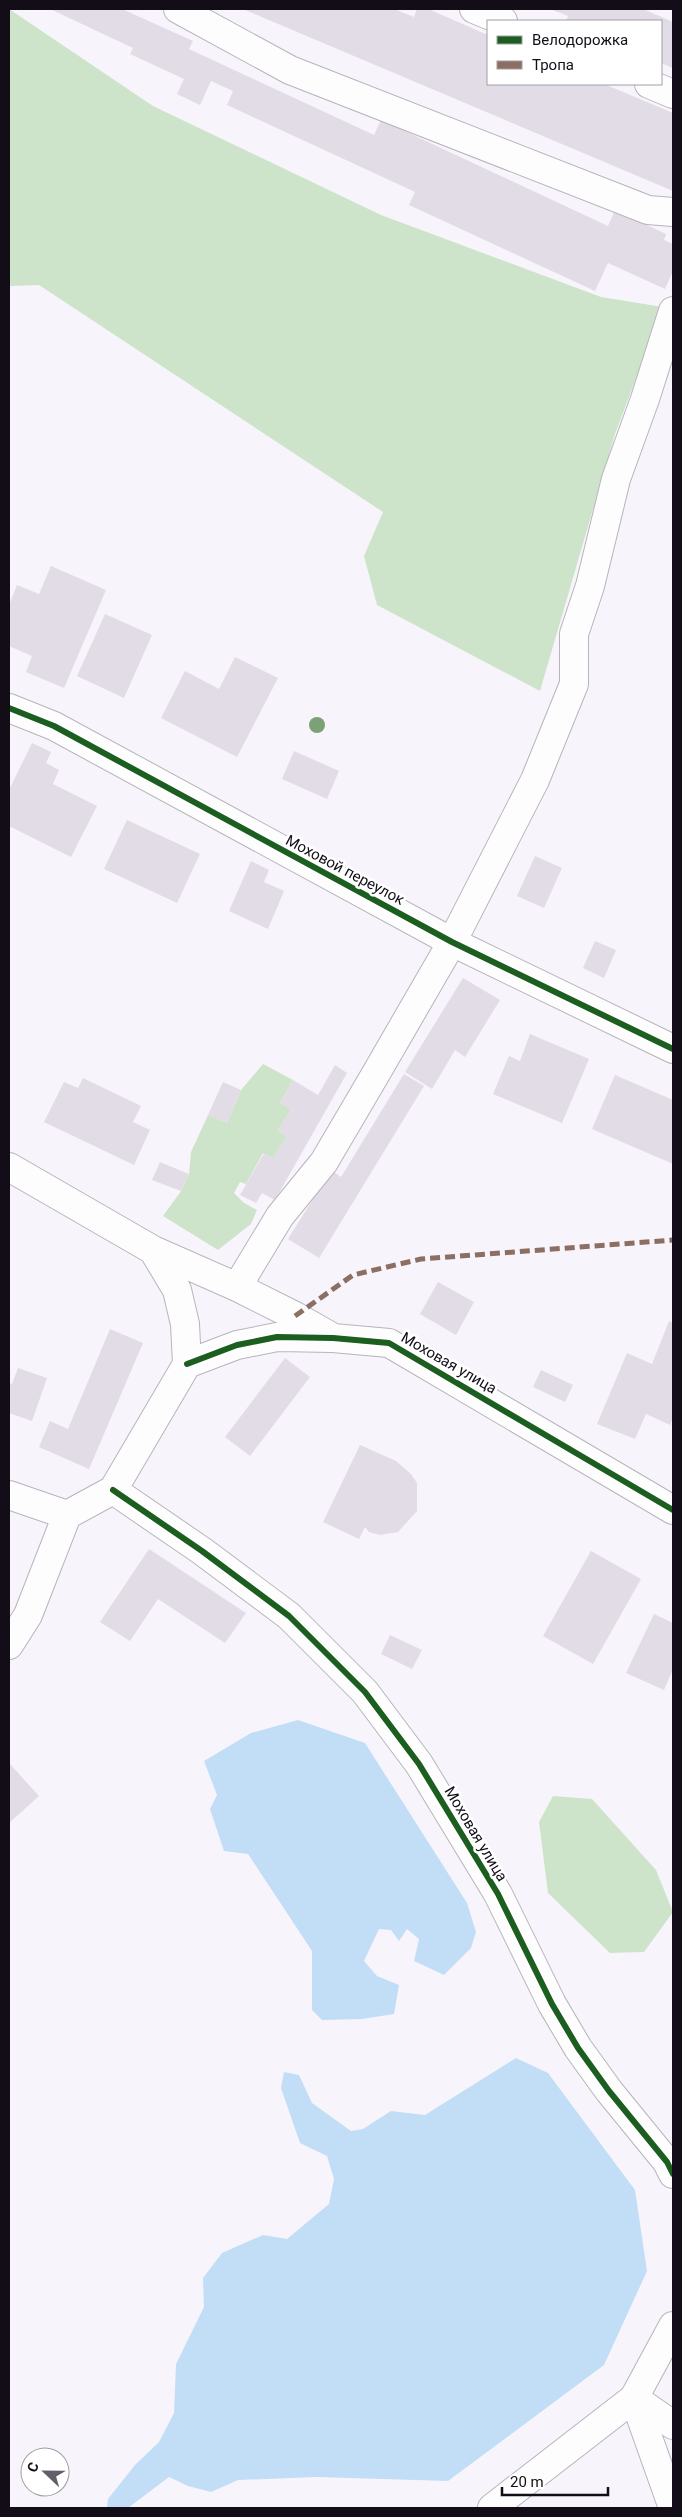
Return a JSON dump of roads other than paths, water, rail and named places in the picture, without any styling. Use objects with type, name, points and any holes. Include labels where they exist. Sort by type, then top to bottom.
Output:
[{"type":"street","points":[[178,9],[290,70],[648,210],[673,212]]},
{"type":"street","points":[[474,9],[501,20]]},
{"type":"street","points":[[651,85],[673,94]]},
{"type":"street","points":[[237,1288],[280,1216],[324,1162],[452,942],[536,780],[574,684],[574,634],[590,586],[616,479],[645,399],[673,311]]},
{"type":"street","name":"Моховой переулок","points":[[9,708],[54,726],[452,942],[673,1049]]},
{"type":"street","points":[[9,1168],[153,1250],[295,1316],[333,1338]]},
{"type":"street","points":[[9,1645],[28,1615],[67,1515],[113,1490],[187,1364],[185,1324],[177,1290],[153,1250]]},
{"type":"street","name":"Моховая улица","points":[[187,1364],[237,1345],[277,1337],[333,1338],[389,1343],[673,1510]]},
{"type":"street","name":"Моховая улица","points":[[113,1490],[202,1551],[289,1616],[365,1692],[419,1764],[493,1886],[527,1950],[552,2004],[578,2048],[609,2091],[667,2162],[673,2174]]},
{"type":"street","points":[[9,1495],[67,1515]]},
{"type":"street","points":[[492,2508],[634,2398],[673,2326]]},
{"type":"street","points":[[634,2398],[673,2425]]},
{"type":"street","points":[[634,2398],[673,2508]]},
{"type":"water","points":[[298,1720],[365,1743],[467,1903],[476,1932],[471,1948],[444,1975],[414,1961],[419,1939],[407,1929],[399,1941],[391,1930],[379,1929],[364,1961],[377,1976],[399,1985],[394,2014],[362,2019],[322,2020],[312,2010],[312,1951],[248,1854],[224,1851],[210,1809],[217,1795],[204,1761],[251,1733]]},
{"type":"water","points":[[516,2058],[548,2073],[635,2190],[647,2271],[604,2365],[448,2481],[316,2477],[238,2480],[211,2492],[188,2486],[169,2477],[128,2508],[107,2508],[108,2499],[135,2465],[159,2442],[174,2413],[176,2364],[204,2307],[203,2278],[222,2253],[263,2235],[287,2239],[329,2204],[334,2179],[327,2156],[300,2143],[281,2088],[284,2072],[299,2075],[312,2103],[351,2131],[363,2129],[391,2111],[425,2115]]}]
